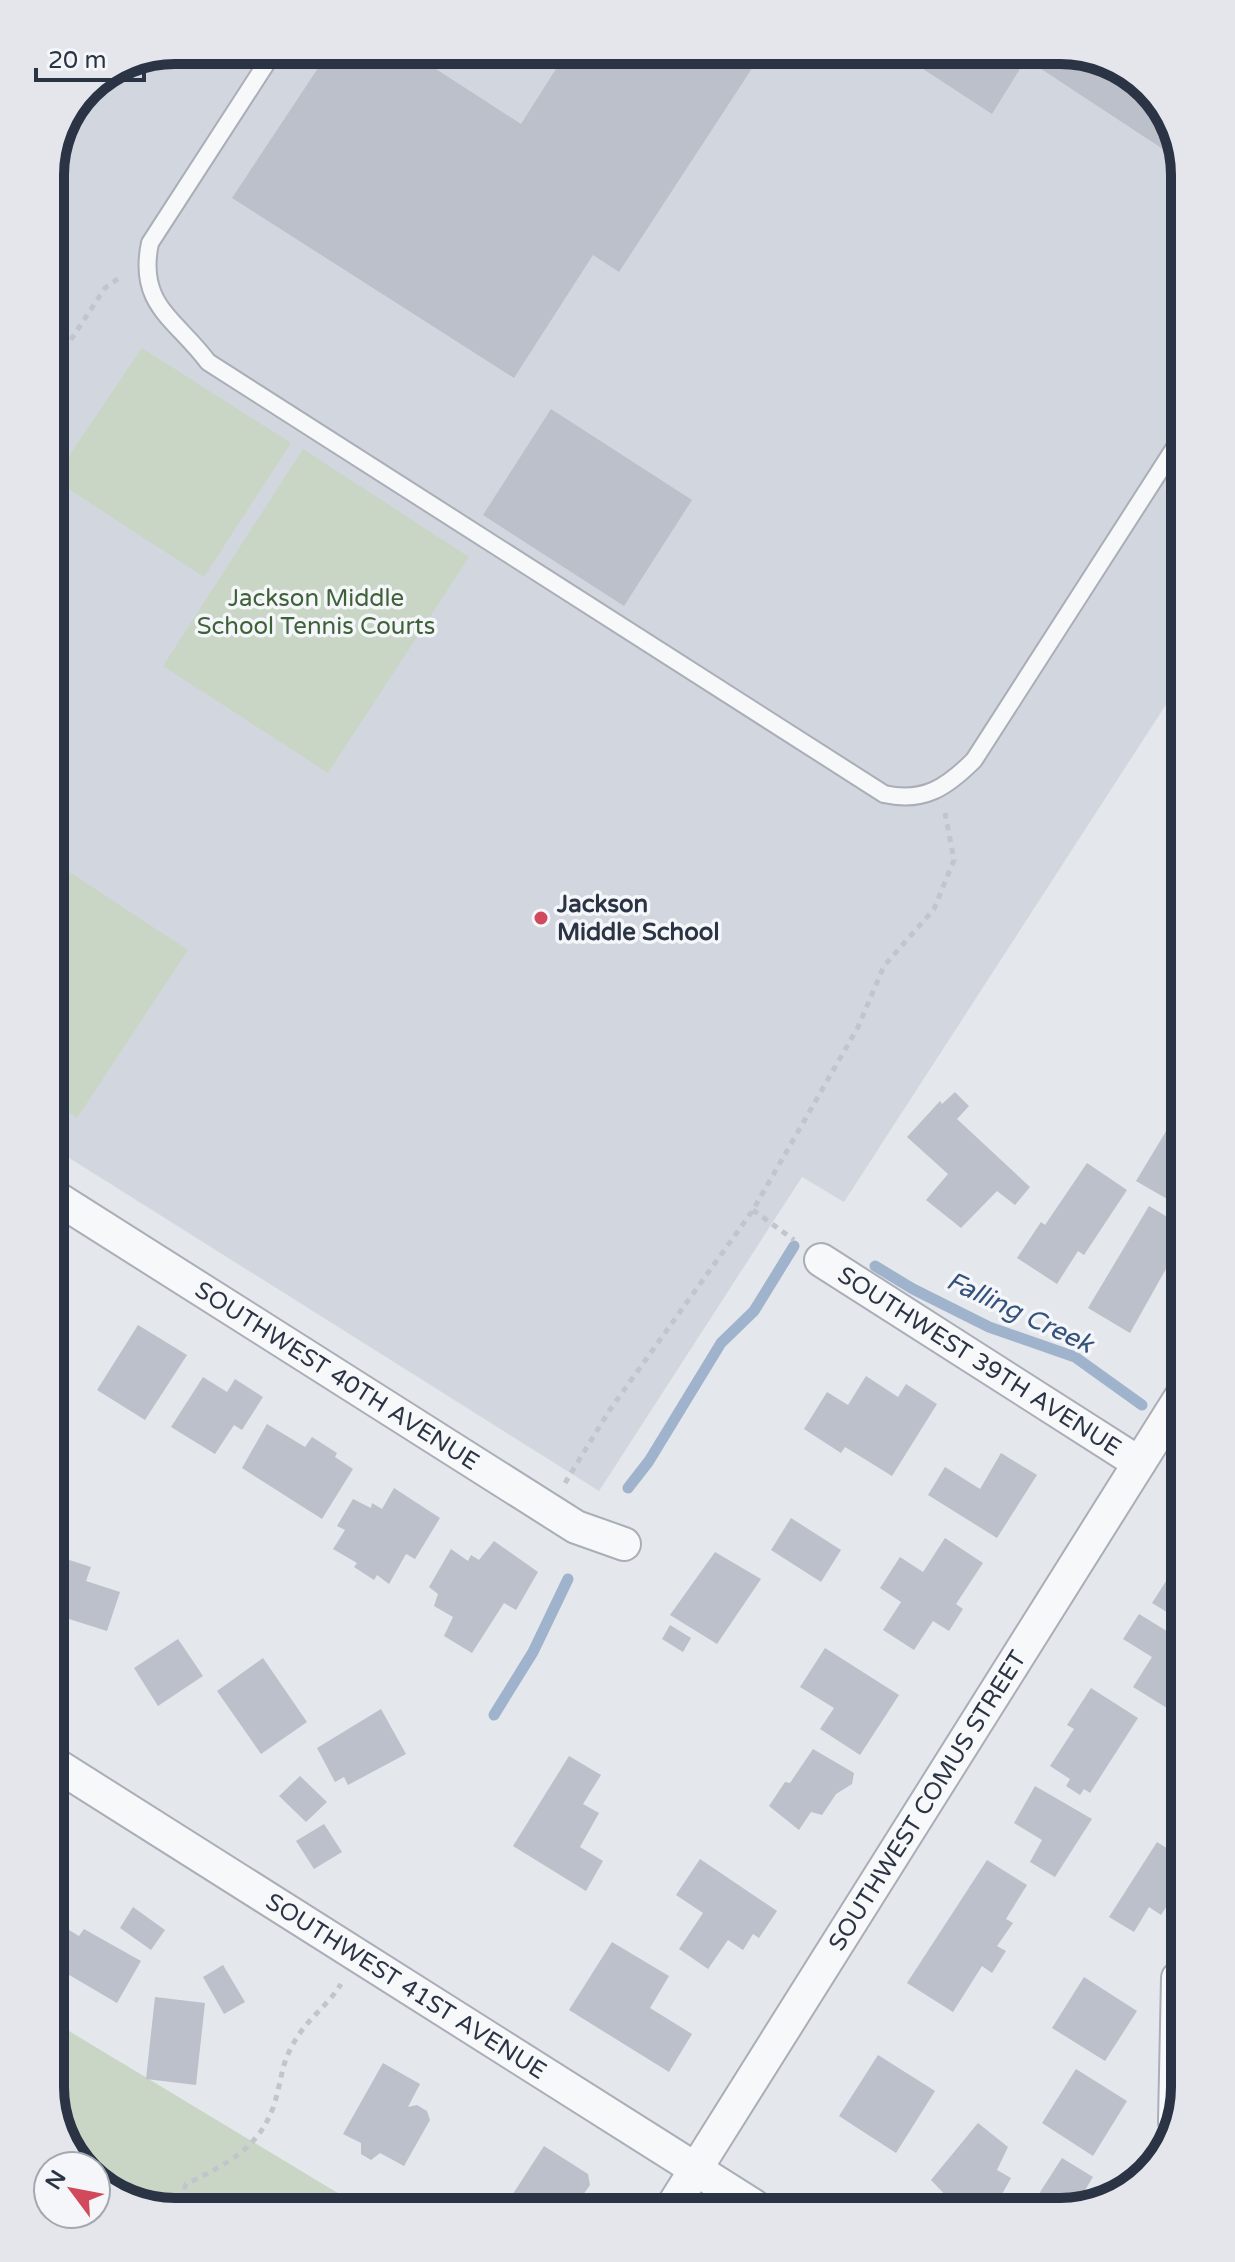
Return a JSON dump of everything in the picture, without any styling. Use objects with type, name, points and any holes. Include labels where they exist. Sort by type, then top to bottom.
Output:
[{"type":"street","name":"SOUTHWEST 40TH AVENUE","points":[[64,1203],[547,1509],[587,1532],[624,1544]]},
{"type":"street","name":"SOUTHWEST 39TH AVENUE","points":[[821,1260],[1139,1463]]},
{"type":"street","name":"SOUTHWEST COMUS STREET","points":[[677,2198],[1171,1412]]},
{"type":"street","name":"SOUTHWEST 41ST AVENUE","points":[[64,1770],[359,1953],[742,2198]]},
{"type":"lane","points":[[266,64],[157,230],[146,262],[152,295],[161,311],[208,362],[884,794],[917,798],[938,789],[974,760],[1171,453]]},
{"type":"path","points":[[64,351],[110,282],[146,262]]},
{"type":"path","points":[[547,1509],[609,1411],[753,1210],[858,1027],[884,966],[922,925],[940,895],[954,860],[938,789]]},
{"type":"path","points":[[753,1210],[821,1260]]},
{"type":"path","points":[[181,2198],[186,2184],[217,2169],[255,2143],[274,2105],[279,2071],[299,2034],[331,2000],[359,1953]]},
{"type":"shaded area","name":"Jackson Middle School","points":[[175,64],[1068,64],[1103,72],[1128,87],[1148,107],[1163,132],[1169,153],[1171,697],[844,1202],[802,1177],[599,1491],[64,1155],[64,167],[75,126],[87,107],[119,79],[139,70]]},
{"type":"green space","points":[[142,348],[291,443],[204,577],[64,486],[64,463]]},
{"type":"green space","name":"Jackson Middle School Tennis Courts","points":[[303,449],[469,557],[328,773],[163,666]]},
{"type":"green space","points":[[64,869],[188,950],[77,1118],[64,1109]]},
{"type":"green space","points":[[64,2028],[346,2198],[167,2198],[132,2190],[112,2178],[112,2150],[84,2150],[79,2143],[66,2109]]},
{"type":"building","points":[[321,64],[439,64],[436,69],[521,124],[559,64],[755,64],[619,272],[593,255],[514,378],[232,198]]},
{"type":"building","points":[[915,64],[1023,64],[992,114]]},
{"type":"building","points":[[1034,64],[1068,64],[1103,72],[1116,79],[1148,107],[1163,132],[1169,153]]},
{"type":"building","points":[[551,409],[692,500],[624,606],[483,515]]},
{"type":"building","points":[[955,1092],[969,1106],[957,1119],[1030,1187],[1015,1205],[997,1191],[961,1228],[926,1200],[948,1174],[907,1137],[940,1101],[942,1104]]},
{"type":"building","points":[[1171,1123],[1171,1201],[1136,1181]]},
{"type":"building","points":[[1087,1163],[1127,1190],[1084,1255],[1078,1251],[1057,1284],[1017,1258],[1041,1222],[1045,1225]]},
{"type":"building","points":[[1149,1206],[1171,1219],[1171,1260],[1130,1333],[1088,1308]]},
{"type":"building","points":[[138,1325],[187,1355],[145,1420],[97,1390]]},
{"type":"building","points":[[866,1376],[898,1397],[906,1384],[937,1404],[892,1476],[845,1447],[841,1453],[804,1429],[827,1392],[848,1405]]},
{"type":"building","points":[[203,1377],[227,1392],[235,1379],[263,1397],[242,1430],[234,1425],[215,1454],[171,1427]]},
{"type":"building","points":[[267,1424],[305,1447],[312,1437],[337,1453],[335,1457],[353,1469],[322,1519],[242,1468]]},
{"type":"building","points":[[1001,1453],[1037,1475],[997,1538],[928,1495],[945,1467],[980,1489]]},
{"type":"building","points":[[394,1488],[440,1518],[415,1559],[406,1554],[389,1584],[377,1575],[374,1580],[354,1567],[357,1563],[333,1549],[345,1530],[337,1526],[353,1499],[371,1508],[372,1503],[382,1509]]},
{"type":"building","points":[[791,1518],[841,1550],[821,1582],[771,1550]]},
{"type":"building","points":[[945,1538],[983,1563],[956,1604],[963,1609],[949,1631],[933,1621],[914,1650],[883,1630],[901,1602],[880,1588],[900,1557],[923,1572]]},
{"type":"building","points":[[494,1541],[538,1572],[516,1610],[504,1603],[472,1653],[444,1636],[453,1617],[434,1606],[438,1594],[429,1587],[451,1549],[468,1561],[471,1555],[479,1560]]},
{"type":"building","points":[[715,1552],[761,1579],[717,1644],[670,1615]]},
{"type":"building","points":[[64,1558],[91,1567],[86,1581],[120,1592],[107,1631],[69,1619],[64,1633]]},
{"type":"building","points":[[1171,1573],[1171,1615],[1152,1603]]},
{"type":"building","points":[[1139,1614],[1170,1633],[1171,1630],[1171,1711],[1133,1687],[1152,1657],[1123,1639]]},
{"type":"building","points":[[670,1625],[691,1638],[683,1652],[662,1639]]},
{"type":"building","points":[[178,1639],[203,1676],[158,1706],[134,1668]]},
{"type":"building","points":[[825,1648],[899,1695],[860,1755],[820,1729],[834,1708],[800,1687]]},
{"type":"building","points":[[263,1658],[307,1722],[261,1754],[217,1691]]},
{"type":"building","points":[[1091,1688],[1138,1718],[1090,1793],[1084,1789],[1080,1795],[1066,1786],[1070,1779],[1050,1766],[1074,1729],[1067,1725]]},
{"type":"building","points":[[381,1709],[406,1754],[348,1785],[344,1777],[335,1782],[317,1748]]},
{"type":"building","points":[[813,1749],[854,1773],[852,1784],[836,1794],[822,1815],[811,1812],[799,1830],[769,1806],[785,1782],[790,1783]]},
{"type":"building","points":[[569,1756],[601,1775],[583,1804],[599,1813],[580,1847],[603,1861],[586,1891],[513,1846]]},
{"type":"building","points":[[300,1776],[327,1802],[306,1822],[279,1796]]},
{"type":"building","points":[[1035,1786],[1092,1819],[1055,1877],[1030,1862],[1042,1840],[1014,1823]]},
{"type":"building","points":[[324,1824],[342,1852],[314,1869],[296,1841]]},
{"type":"building","points":[[1157,1842],[1171,1851],[1171,1899],[1161,1915],[1149,1907],[1134,1932],[1109,1917]]},
{"type":"building","points":[[700,1859],[777,1911],[759,1938],[753,1934],[743,1950],[728,1940],[708,1969],[679,1949],[703,1913],[676,1895]]},
{"type":"building","points":[[987,1860],[1027,1885],[1006,1919],[1013,1923],[997,1946],[1006,1951],[992,1973],[982,1966],[953,2012],[907,1983]]},
{"type":"building","points":[[133,1907],[165,1930],[151,1950],[120,1928]]},
{"type":"building","points":[[84,1929],[141,1961],[117,2003],[64,1972],[64,1938],[69,1930],[79,1936]]},
{"type":"building","points":[[612,1942],[669,1976],[650,2008],[692,2034],[669,2072],[569,2010]]},
{"type":"building","points":[[223,1965],[245,2002],[224,2014],[203,1977]]},
{"type":"building","points":[[1084,1977],[1137,2011],[1105,2061],[1052,2028]]},
{"type":"building","points":[[155,1997],[205,2003],[196,2085],[146,2079]]},
{"type":"building","points":[[878,2055],[935,2091],[896,2153],[839,2116]]},
{"type":"building","points":[[383,2063],[420,2084],[408,2107],[417,2105],[427,2111],[430,2120],[404,2166],[380,2153],[371,2160],[361,2154],[361,2143],[343,2134]]},
{"type":"building","points":[[1076,2069],[1127,2101],[1093,2156],[1042,2123]]},
{"type":"building","points":[[978,2123],[1008,2147],[997,2170],[1011,2178],[1000,2198],[948,2198],[931,2180]]},
{"type":"building","points":[[544,2146],[588,2174],[590,2185],[583,2195],[570,2198],[510,2198]]},
{"type":"building","points":[[1062,2158],[1093,2177],[1081,2196],[1036,2198]]},
{"type":"waterway","points":[[628,1488],[649,1461],[721,1343],[754,1311],[794,1246]]},
{"type":"waterway","name":"Falling Creek","points":[[875,1266],[989,1327],[1075,1357],[1142,1405]]},
{"type":"waterway","points":[[494,1715],[533,1652],[568,1579]]},
{"type":"place","name":"Jackson Middle School","points":[[541,918]]}]
